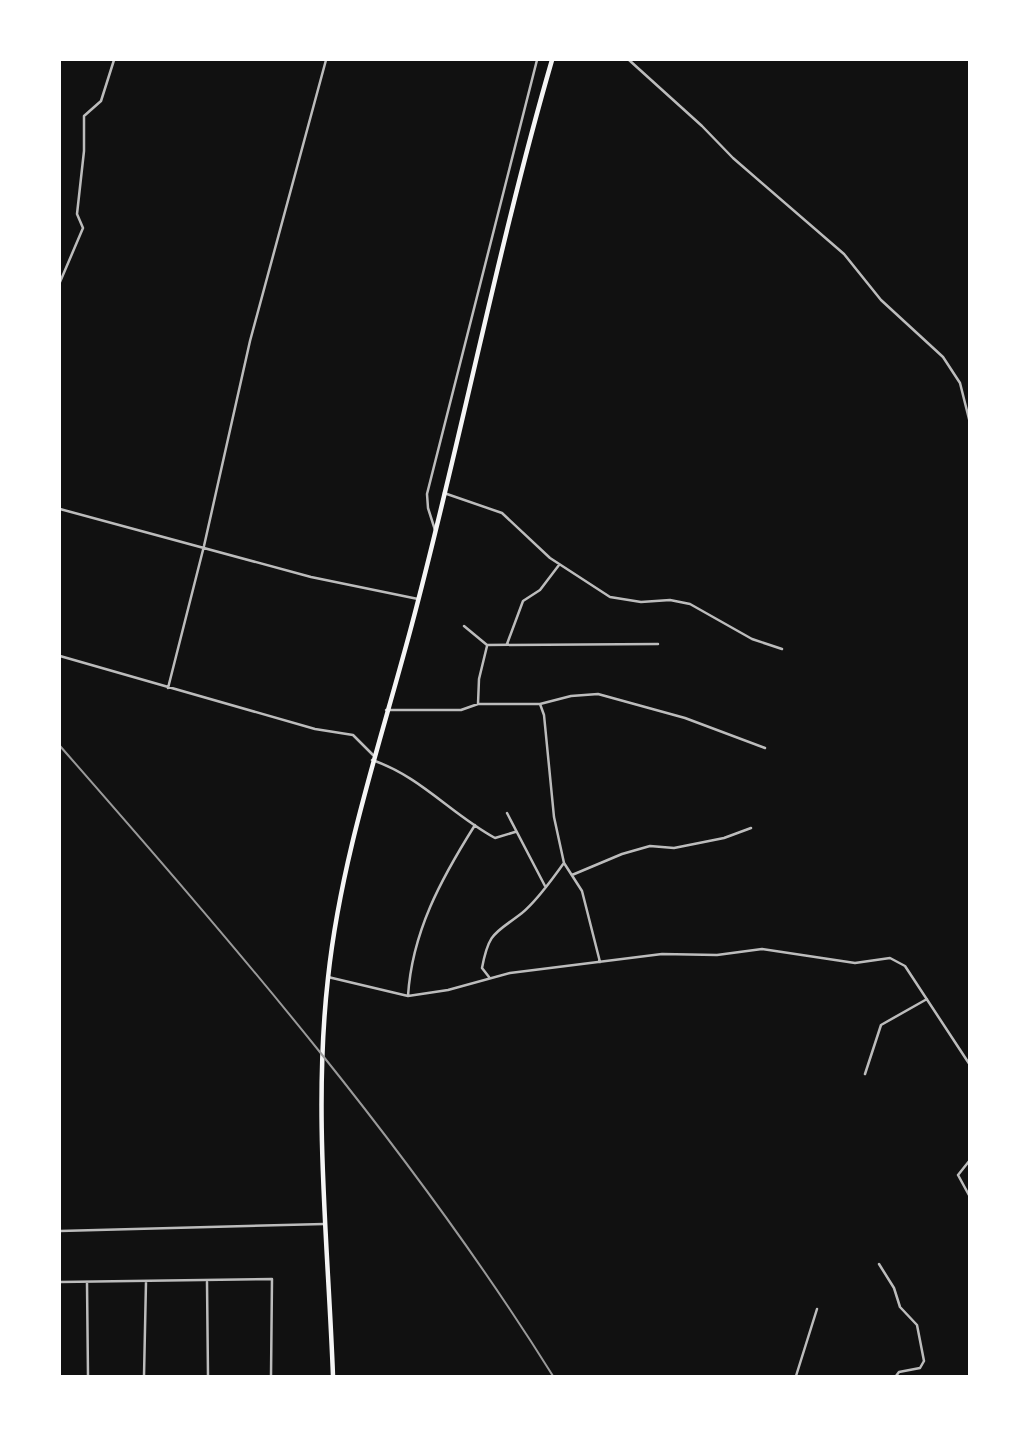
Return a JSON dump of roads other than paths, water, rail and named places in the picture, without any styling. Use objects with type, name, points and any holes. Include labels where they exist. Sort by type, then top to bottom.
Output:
[{"type":"main road","points":[[333,1377],[324,1224],[322,1059],[328,977],[356,825],[372,758],[418,599],[525,154],[552,60]]},
{"type":"street","points":[[60,282],[83,228],[77,214],[84,151],[84,116],[101,101],[107,90],[114,60]]},
{"type":"street","points":[[168,688],[204,546],[250,341],[326,60]]},
{"type":"street","points":[[435,530],[426,501],[427,494],[537,60]]},
{"type":"street","points":[[629,60],[702,125],[733,158],[844,254],[881,300],[943,357],[960,383],[970,423]]},
{"type":"street","points":[[444,493],[502,513],[559,565],[610,597],[641,602],[670,600],[690,604],[752,639],[782,649]]},
{"type":"street","points":[[60,509],[311,577],[418,599]]},
{"type":"street","points":[[508,644],[523,601],[540,590],[559,565]]},
{"type":"street","points":[[464,626],[487,645],[658,644]]},
{"type":"street","points":[[478,704],[479,679],[487,645]]},
{"type":"street","points":[[60,656],[315,729],[353,735],[372,758],[412,778],[495,838],[515,832]]},
{"type":"street","points":[[386,710],[461,710],[478,704],[540,704],[571,696],[598,694],[685,718],[765,748]]},
{"type":"street","points":[[540,704],[544,715],[554,817],[564,863],[582,891],[600,962]]},
{"type":"street","points":[[507,813],[545,886]]},
{"type":"street","points":[[408,996],[414,948],[426,917],[440,883],[475,825]]},
{"type":"street","points":[[572,875],[597,862],[650,846],[674,848],[724,838],[751,828]]},
{"type":"street","points":[[489,977],[482,968],[489,942],[509,919],[521,914],[564,863]]},
{"type":"street","points":[[328,977],[408,996],[449,990],[489,977],[662,954],[717,956],[762,949],[855,963],[890,958],[905,966],[970,1065]]},
{"type":"street","points":[[865,1074],[881,1026],[929,999]]},
{"type":"street","points":[[970,1160],[958,1175],[970,1197]]},
{"type":"street","points":[[60,1231],[324,1224]]},
{"type":"street","points":[[879,1264],[894,1288],[900,1307],[915,1320],[924,1361],[920,1368],[899,1372],[896,1377]]},
{"type":"street","points":[[60,1282],[272,1279],[271,1377]]},
{"type":"street","points":[[207,1281],[208,1377]]},
{"type":"street","points":[[144,1377],[146,1282]]},
{"type":"street","points":[[87,1283],[88,1377]]},
{"type":"street","points":[[796,1377],[817,1309]]},
{"type":"railway","points":[[60,746],[256,974],[381,1130],[441,1210],[553,1376]]}]
